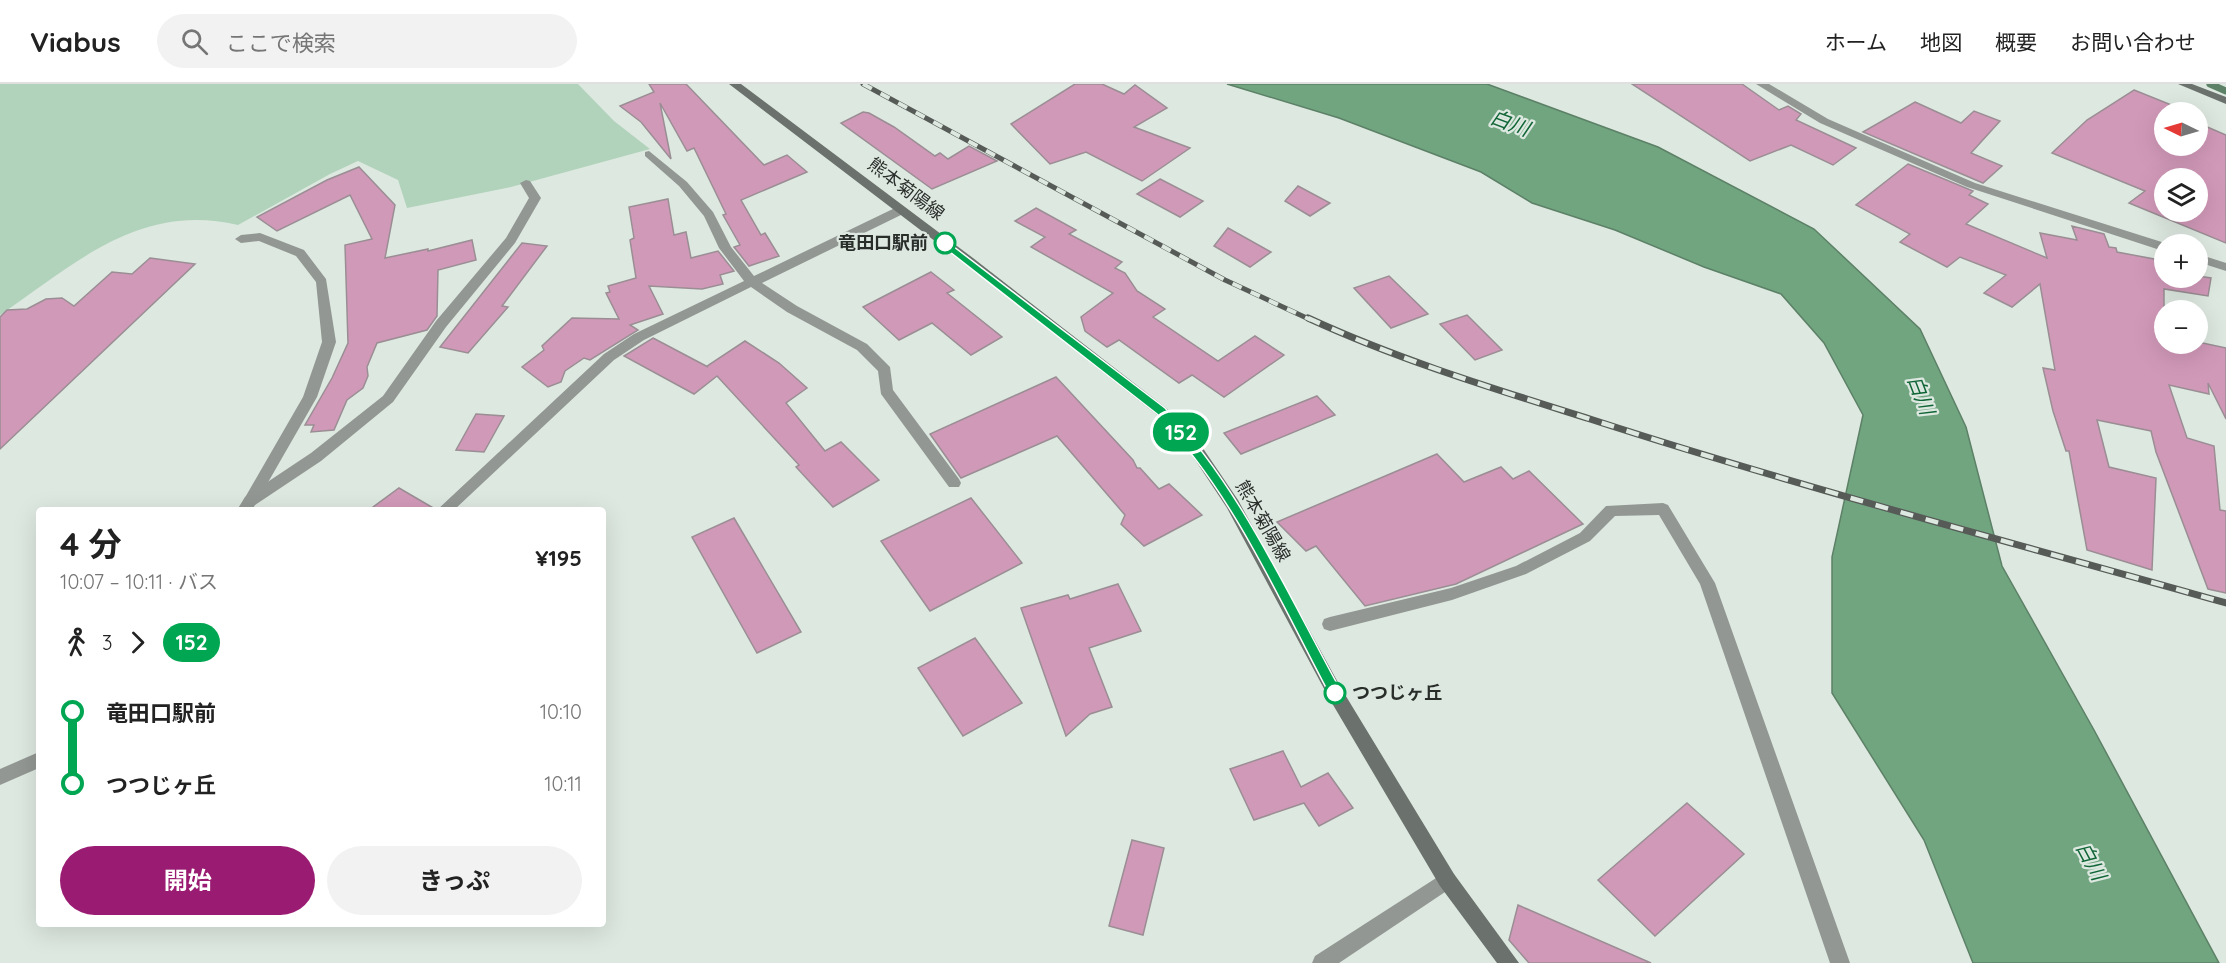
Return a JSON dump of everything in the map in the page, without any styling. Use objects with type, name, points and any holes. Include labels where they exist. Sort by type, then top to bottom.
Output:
[{"type":"main road","name":"熊本菊陽線","points":[[734,84],[1161,411],[1191,442],[1233,504],[1335,693],[1447,880],[1509,963]]},
{"type":"main road","points":[[2183,84],[2226,101]]},
{"type":"street","points":[[1761,84],[1824,121],[1971,185],[2154,244]]},
{"type":"street","points":[[649,154],[683,184],[709,215],[725,248],[752,282],[792,309],[862,346],[885,370],[886,391],[954,483]]},
{"type":"street","points":[[247,506],[316,457],[388,399],[441,324],[511,240],[535,198],[526,183]]},
{"type":"street","points":[[447,507],[609,357],[639,337],[901,210]]},
{"type":"street","points":[[241,239],[260,237],[300,253],[322,282],[329,342],[310,397],[247,506]]},
{"type":"street","points":[[2208,261],[2226,267]]},
{"type":"street","points":[[1330,624],[1452,594],[1521,570],[1585,537],[1611,510],[1663,509],[1707,583],[1840,963]]},
{"type":"street","points":[[0,777],[36,761]]},
{"type":"street","points":[[1322,963],[1447,880]]},
{"type":"shaded area","points":[[0,84],[578,84],[614,121],[650,149],[511,187],[407,208],[398,180],[358,161],[238,225],[202,220],[170,222],[139,230],[110,242],[82,258],[0,315]]},
{"type":"water","name":"白川","points":[[1227,84],[1487,84],[1658,147],[1814,229],[1920,329],[1966,427],[2002,566],[2094,730],[2219,963],[1973,963],[1924,840],[1832,693],[1832,557],[1863,415],[1824,343],[1781,294],[1704,267],[1615,230],[1532,203],[1481,172],[1339,118]]},
{"type":"building","points":[[649,84],[686,84],[764,165],[787,155],[807,172],[741,200],[761,235],[765,233],[779,256],[749,266],[734,247],[740,245],[723,215],[726,214],[694,148],[687,151],[660,103],[671,159],[641,122],[620,106],[654,92]]},
{"type":"building","points":[[1075,84],[1102,84],[1124,94],[1135,85],[1167,108],[1134,127],[1190,148],[1142,181],[1086,152],[1050,164],[1011,124]]},
{"type":"building","points":[[1632,84],[1742,84],[1779,110],[1788,106],[1801,114],[1796,120],[1856,148],[1833,165],[1791,145],[1750,161]]},
{"type":"building","points":[[2134,90],[2164,102],[2154,102],[2154,156],[2208,156],[2208,127],[2226,135],[2226,243],[2175,222],[2208,222],[2208,168],[2154,168],[2154,213],[2129,203],[2145,191],[2052,153],[2087,120]]},
{"type":"building","points":[[1915,102],[1961,123],[1974,111],[2000,121],[1971,153],[2002,166],[1983,183],[1863,132]]},
{"type":"building","points":[[863,112],[894,127],[935,156],[940,153],[948,159],[969,146],[997,161],[932,189],[841,123]]},
{"type":"building","points":[[1908,164],[1973,191],[1969,195],[1988,204],[1966,224],[2047,258],[2040,233],[2077,240],[2072,226],[2104,234],[2109,247],[2116,248],[2117,252],[2154,259],[2154,288],[2208,288],[2208,278],[2211,278],[2208,296],[2164,289],[2164,300],[2154,300],[2154,354],[2208,354],[2208,344],[2226,348],[2226,419],[2208,383],[2209,394],[2169,385],[2187,438],[2214,446],[2220,510],[2226,511],[2226,593],[2208,589],[2156,452],[2151,431],[2097,420],[2109,467],[2156,478],[2152,570],[2087,550],[2069,451],[2066,451],[2053,411],[2043,368],[2055,370],[2040,284],[2012,307],[1984,293],[2006,275],[1960,257],[1947,267],[1900,242],[1910,234],[1856,205]]},
{"type":"building","points":[[359,167],[395,205],[385,258],[428,249],[428,251],[472,240],[476,260],[438,270],[437,316],[427,330],[377,343],[367,367],[368,376],[363,388],[347,400],[334,430],[311,432],[314,425],[305,425],[332,378],[348,343],[345,245],[372,239],[350,195],[277,231],[257,217],[327,180]]},
{"type":"building","points":[[1160,179],[1203,201],[1180,217],[1137,194]]},
{"type":"building","points":[[1298,186],[1330,203],[1310,216],[1285,201]]},
{"type":"building","points":[[668,199],[674,235],[686,232],[691,258],[718,251],[734,271],[720,275],[723,284],[702,289],[649,286],[663,314],[630,325],[638,330],[590,360],[584,358],[565,371],[561,382],[548,387],[522,367],[544,350],[542,346],[572,318],[619,319],[606,293],[610,292],[608,286],[636,278],[630,240],[634,238],[629,207]]},
{"type":"building","points":[[1036,208],[1076,230],[1069,234],[1122,262],[1115,268],[1125,273],[1137,291],[1165,309],[1153,317],[1218,361],[1255,336],[1284,355],[1224,397],[1192,375],[1179,383],[1119,340],[1107,347],[1085,331],[1081,317],[1113,293],[1031,247],[1045,237],[1015,221]]},
{"type":"building","points":[[1228,228],[1271,252],[1250,267],[1214,246]]},
{"type":"building","points":[[522,243],[547,246],[502,306],[508,307],[468,353],[440,347]]},
{"type":"building","points":[[150,258],[195,264],[0,449],[0,317],[7,310],[27,309],[46,299],[62,298],[74,306],[112,272],[132,274]]},
{"type":"building","points":[[931,272],[954,290],[947,293],[1002,337],[971,355],[932,323],[899,340],[863,307]]},
{"type":"building","points":[[1389,276],[1428,314],[1391,328],[1354,288]]},
{"type":"building","points":[[1467,315],[1502,350],[1475,360],[1440,324]]},
{"type":"building","points":[[653,338],[708,367],[745,341],[779,363],[807,388],[786,403],[825,451],[841,442],[879,480],[833,507],[796,467],[799,465],[717,376],[694,394],[624,356]]},
{"type":"building","points":[[1056,377],[1133,460],[1137,468],[1140,468],[1159,489],[1169,484],[1202,515],[1144,546],[1121,524],[1125,515],[1057,436],[961,478],[930,434]]},
{"type":"building","points":[[1317,396],[1335,415],[1241,454],[1224,433]]},
{"type":"building","points":[[476,414],[504,416],[484,452],[456,450]]},
{"type":"building","points":[[1437,454],[1464,482],[1501,467],[1513,479],[1529,471],[1583,524],[1456,584],[1365,606],[1316,546],[1306,551],[1277,522]]},
{"type":"building","points":[[399,488],[432,507],[373,507]]},
{"type":"building","points":[[971,498],[1022,563],[930,611],[881,541]]},
{"type":"building","points":[[734,518],[801,632],[757,653],[692,537]]},
{"type":"building","points":[[1118,584],[1141,631],[1089,648],[1112,707],[1090,714],[1066,736],[1021,608],[1068,595],[1070,599]]},
{"type":"building","points":[[975,638],[1022,703],[963,736],[918,668]]},
{"type":"building","points":[[1283,751],[1301,787],[1328,773],[1353,808],[1319,826],[1304,803],[1254,820],[1230,769]]},
{"type":"building","points":[[1687,803],[1744,854],[1655,936],[1598,880]]},
{"type":"building","points":[[1132,840],[1164,848],[1143,935],[1109,926]]},
{"type":"building","points":[[1518,905],[1651,963],[1529,963],[1509,940]]},
{"type":"waterway","points":[[2210,84],[2226,91]]},
{"type":"railway","points":[[863,84],[1225,280],[1311,320]]},
{"type":"railway","points":[[1308,318],[1448,373],[1669,444],[2226,603]]},
{"type":"bus line","name":"152","points":[[945,243],[1161,411],[1191,442],[1233,504],[1335,693]]},
{"type":"place","name":"竜田口駅前","points":[[945,243]]},
{"type":"place","name":"つつじヶ丘","points":[[1335,693]]}]
